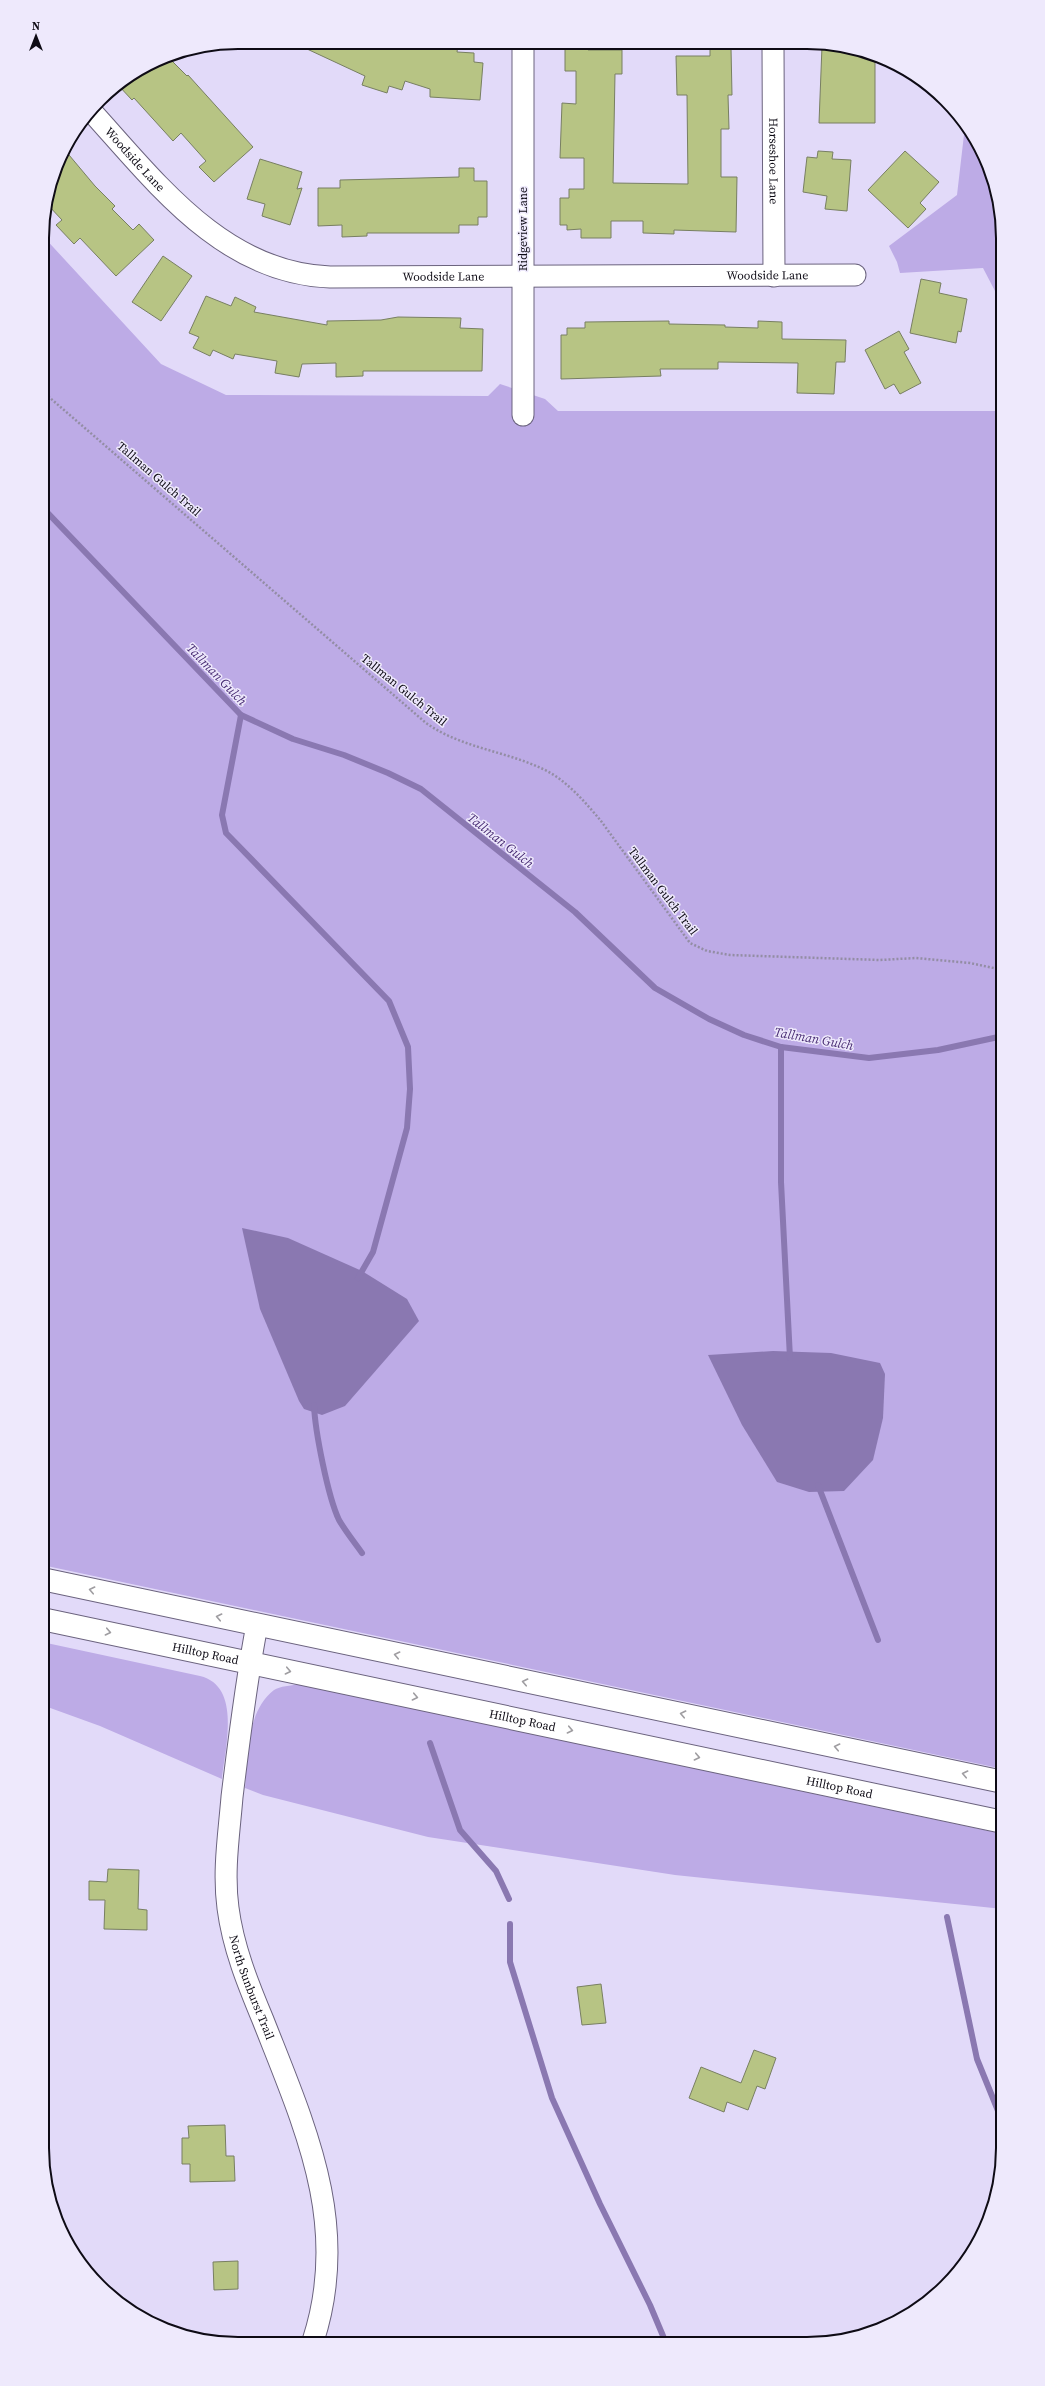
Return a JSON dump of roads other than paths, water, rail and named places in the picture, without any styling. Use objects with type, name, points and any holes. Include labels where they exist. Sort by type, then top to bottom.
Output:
[{"type":"main road","points":[[49,1581],[996,1781]]},
{"type":"main road","name":"Hilltop Road","points":[[49,1620],[996,1821]]},
{"type":"street","name":"Ridgeview Lane","points":[[523,49],[523,415]]},
{"type":"street","name":"Horseshoe Lane","points":[[773,49],[774,276]]},
{"type":"street","name":"Woodside Lane","points":[[95,115],[186,212],[230,246],[263,263],[314,276],[855,275]]},
{"type":"street","name":"North Sunburst Trail","points":[[257,1625],[243,1702],[226,1854],[227,1902],[236,1945],[254,1998],[303,2122],[324,2199],[328,2266],[321,2317],[314,2337]]},
{"type":"waterway","name":"Tallman Gulch","points":[[49,514],[241,715],[293,739],[344,755],[388,773],[421,789],[575,912],[655,988],[709,1019],[744,1035],[781,1047],[869,1058],[938,1050],[996,1038]]},
{"type":"waterway","points":[[241,715],[222,815],[226,833],[389,1001],[408,1047],[410,1089],[407,1128],[373,1252],[358,1278]]},
{"type":"waterway","points":[[781,1047],[781,1182],[790,1358]]},
{"type":"waterway","points":[[314,1405],[323,1464],[335,1510],[339,1520],[362,1553]]},
{"type":"waterway","points":[[818,1485],[878,1640]]},
{"type":"waterway","points":[[430,1743],[460,1830],[496,1871],[509,1899]]},
{"type":"waterway","points":[[947,1917],[977,2059],[996,2106]]},
{"type":"waterway","points":[[510,1924],[510,1962],[552,2098],[600,2204],[650,2305],[663,2337]]}]
